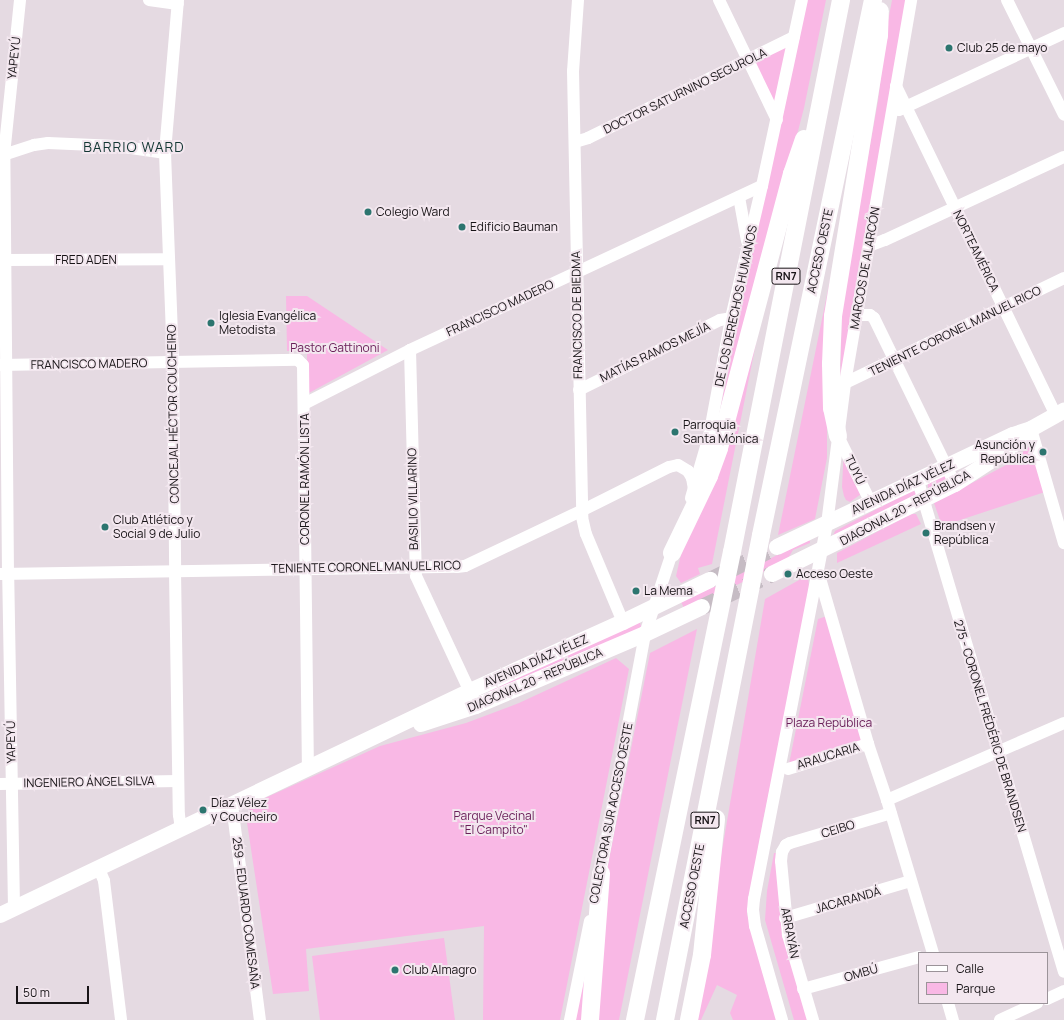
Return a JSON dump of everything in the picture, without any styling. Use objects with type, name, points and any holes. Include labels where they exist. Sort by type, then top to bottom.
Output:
[{"type":"highway","name":"RN7","points":[[636,1020],[732,552],[841,0]]},
{"type":"highway","name":"ACCESO OESTE","points":[[665,1020],[761,535],[873,0]]},
{"type":"highway","points":[[838,436],[832,408],[831,364],[833,316],[879,35],[881,0]]},
{"type":"highway","points":[[672,553],[709,476],[719,448],[792,174],[829,62]]},
{"type":"highway","points":[[689,1020],[702,955],[727,710]]},
{"type":"highway","points":[[590,1020],[600,873]]},
{"type":"main road","points":[[1031,429],[1060,413]]},
{"type":"main road","name":"AVENIDA DÍAZ VÉLEZ","points":[[777,547],[824,537],[871,503],[1013,435],[1031,429]]},
{"type":"main road","name":"DIAGONAL 20 - REPÚBLICA","points":[[772,574],[824,537],[923,501],[955,484],[1006,452],[1031,429]]},
{"type":"main road","name":"AVENIDA DÍAZ VÉLEZ","points":[[363,744],[470,691],[623,622],[710,580]]},
{"type":"main road","name":"DIAGONAL 20 - REPÚBLICA","points":[[363,744],[476,706],[645,634],[702,607]]},
{"type":"main road","points":[[0,915],[308,768],[363,744]]},
{"type":"street","name":"YAPEYÚ","points":[[14,908],[6,784],[3,365],[4,260],[2,155],[20,0]]},
{"type":"street","points":[[149,0],[178,2]]},
{"type":"street","name":"FRANCISCO DE BIEDMA","points":[[578,0],[573,72],[581,511],[583,529],[623,622]]},
{"type":"street","points":[[719,0],[777,120]]},
{"type":"street","name":"DE LOS DERECHOS HUMANOS","points":[[653,607],[694,489],[709,436],[731,318],[777,120],[802,0]]},
{"type":"street","name":"MARCOS DE ALARCÓN","points":[[782,1020],[755,926],[753,910],[824,537],[845,383],[911,0]]},
{"type":"street","points":[[1007,0],[1064,114]]},
{"type":"street","name":"CONCEJAL HÉCTOR COUCHEIRO","points":[[178,2],[165,153],[168,259],[174,363],[178,781],[182,829]]},
{"type":"street","points":[[892,113],[1064,33]]},
{"type":"street","name":"DOCTOR SATURNINO SEGUROLA","points":[[574,142],[588,138],[794,37]]},
{"type":"street","name":"NORTEAMÉRICA","points":[[896,86],[1003,307],[1060,413]]},
{"type":"street","points":[[2,155],[34,144],[48,143],[117,146],[165,153]]},
{"type":"street","points":[[869,246],[1064,157]]},
{"type":"street","name":"FRANCISCO MADERO","points":[[304,404],[410,350],[762,186]]},
{"type":"street","points":[[738,197],[748,246]]},
{"type":"street","name":"FRED ADEN","points":[[4,260],[168,259]]},
{"type":"street","name":"TENIENTE CORONEL MANUEL RICO","points":[[845,383],[1064,278]]},
{"type":"street","points":[[857,315],[870,315],[874,318],[955,484]]},
{"type":"street","name":"MATÍAS RAMOS MEJÍA","points":[[579,390],[720,320],[731,318]]},
{"type":"street","name":"BASILIO VILLARINO","points":[[410,350],[415,569],[418,582],[476,706]]},
{"type":"street","name":"FRANCISCO MADERO","points":[[3,365],[298,360]]},
{"type":"street","name":"CORONEL RAMÓN LISTA","points":[[298,360],[303,365],[304,404],[308,768]]},
{"type":"street","points":[[1031,429],[1064,543]]},
{"type":"street","name":"TUYÚ","points":[[838,436],[871,503]]},
{"type":"street","name":"TENIENTE CORONEL MANUEL RICO","points":[[4,574],[306,569],[415,569],[465,566],[673,465],[680,466],[688,471],[692,478],[694,489]]},
{"type":"street","name":"275 - CORONEL FRÉDÉRIC DE BRANDSEN","points":[[918,480],[1064,972]]},
{"type":"street","points":[[818,571],[868,744],[891,813],[932,952]]},
{"type":"street","name":"COLECTORA SUR ACCESO OESTE","points":[[570,1020],[600,873],[645,634],[653,607]]},
{"type":"street","points":[[887,800],[1064,723]]},
{"type":"street","name":"ARAUCARIA","points":[[788,768],[868,744]]},
{"type":"street","name":"INGENIERO ÁNGEL SILVA","points":[[6,784],[178,781]]},
{"type":"street","name":"259 - EDUARDO COMESAÑA","points":[[232,805],[260,1020]]},
{"type":"street","name":"CEIBO","points":[[786,845],[891,813]]},
{"type":"street","name":"ARRAYÁN","points":[[786,845],[781,861],[785,918],[803,989],[813,1020]]},
{"type":"street","points":[[99,869],[104,881],[121,1020]]},
{"type":"street","name":"JACARANDÁ","points":[[785,918],[911,881]]},
{"type":"street","name":"OMBÚ","points":[[803,989],[918,957]]},
{"type":"street","points":[[1048,999],[1064,991]]},
{"type":"street","points":[[948,1004],[953,1020]]},
{"type":"street","points":[[1000,1020],[1035,1004]]},
{"type":"green space","points":[[806,0],[826,0],[804,108],[714,443],[741,298]]},
{"type":"green space","points":[[892,0],[908,0],[840,390],[842,301],[878,101],[887,27]]},
{"type":"green space","points":[[787,46],[775,107],[754,63]]},
{"type":"green space","points":[[841,226],[827,396],[827,458],[815,519],[778,535]]},
{"type":"green space","name":"Pastor Gattinoni","points":[[286,296],[307,296],[388,350],[307,394],[307,351],[287,351]]},
{"type":"green space","points":[[764,303],[712,564],[698,568],[700,574],[681,583],[676,576],[685,537]]},
{"type":"green space","points":[[1030,446],[1045,492],[942,526],[934,503],[1008,464]]},
{"type":"green space","points":[[844,448],[864,492],[850,502],[846,500],[842,487]]},
{"type":"green space","points":[[945,474],[948,479],[928,488],[928,484]]},
{"type":"green space","points":[[913,490],[917,494],[833,536],[835,531]]},
{"type":"green space","points":[[911,514],[916,514],[921,524],[837,563],[837,553]]},
{"type":"green space","points":[[808,540],[810,543],[793,550],[787,560],[688,609],[684,608],[681,602]]},
{"type":"green space","points":[[808,575],[809,587],[799,654],[763,820],[747,914],[776,1014],[776,1020],[733,1020],[730,1013],[737,995],[717,985],[701,1020],[693,1020],[765,599]]},
{"type":"green space","name":"Plaza República","points":[[824,617],[830,618],[868,744],[788,769],[818,619]]},
{"type":"green space","points":[[638,622],[641,626],[639,630],[486,695],[490,691]]},
{"type":"green space","points":[[697,629],[619,1020],[594,1020],[606,875],[650,653]]},
{"type":"green space","name":"Parque Vecinal \"El Campito\"","points":[[616,658],[629,669],[560,1020],[483,1020],[484,926],[306,949],[309,991],[273,994],[246,816],[252,804],[380,746],[466,723],[519,703]]},
{"type":"green space","points":[[774,853],[778,853],[781,919],[811,1020],[794,1020],[765,920],[767,891]]},
{"type":"green space","name":"Club Almagro","points":[[444,938],[455,1020],[320,1020],[312,956]]},
{"type":"green space","points":[[589,957],[583,1020],[575,1020]]},
{"type":"tunnel","points":[[710,580],[777,547]]},
{"type":"tunnel","points":[[702,607],[772,574]]},
{"type":"place","name":"Club 25 de mayo","points":[[949,48]]},
{"type":"place","name":"Colegio Ward","points":[[368,212]]},
{"type":"place","name":"Edificio Bauman","points":[[462,227]]},
{"type":"place","name":"Iglesia Evangélica Metodista","points":[[211,323]]},
{"type":"place","name":"Parroquia Santa Mónica","points":[[675,432]]},
{"type":"place","name":"Asunción y República","points":[[1043,452]]},
{"type":"place","name":"Club Atlético y Social 9 de Julio","points":[[105,527]]},
{"type":"place","name":"Brandsen y República","points":[[926,533]]},
{"type":"place","name":"Acceso Oeste","points":[[788,574]]},
{"type":"place","name":"La Mema","points":[[636,591]]},
{"type":"place","name":"Díaz Vélez y Coucheiro","points":[[203,810]]},
{"type":"place","name":"Club Almagro","points":[[395,970]]},
{"type":"district","name":"BARRIO WARD","points":[[134,147]]}]
